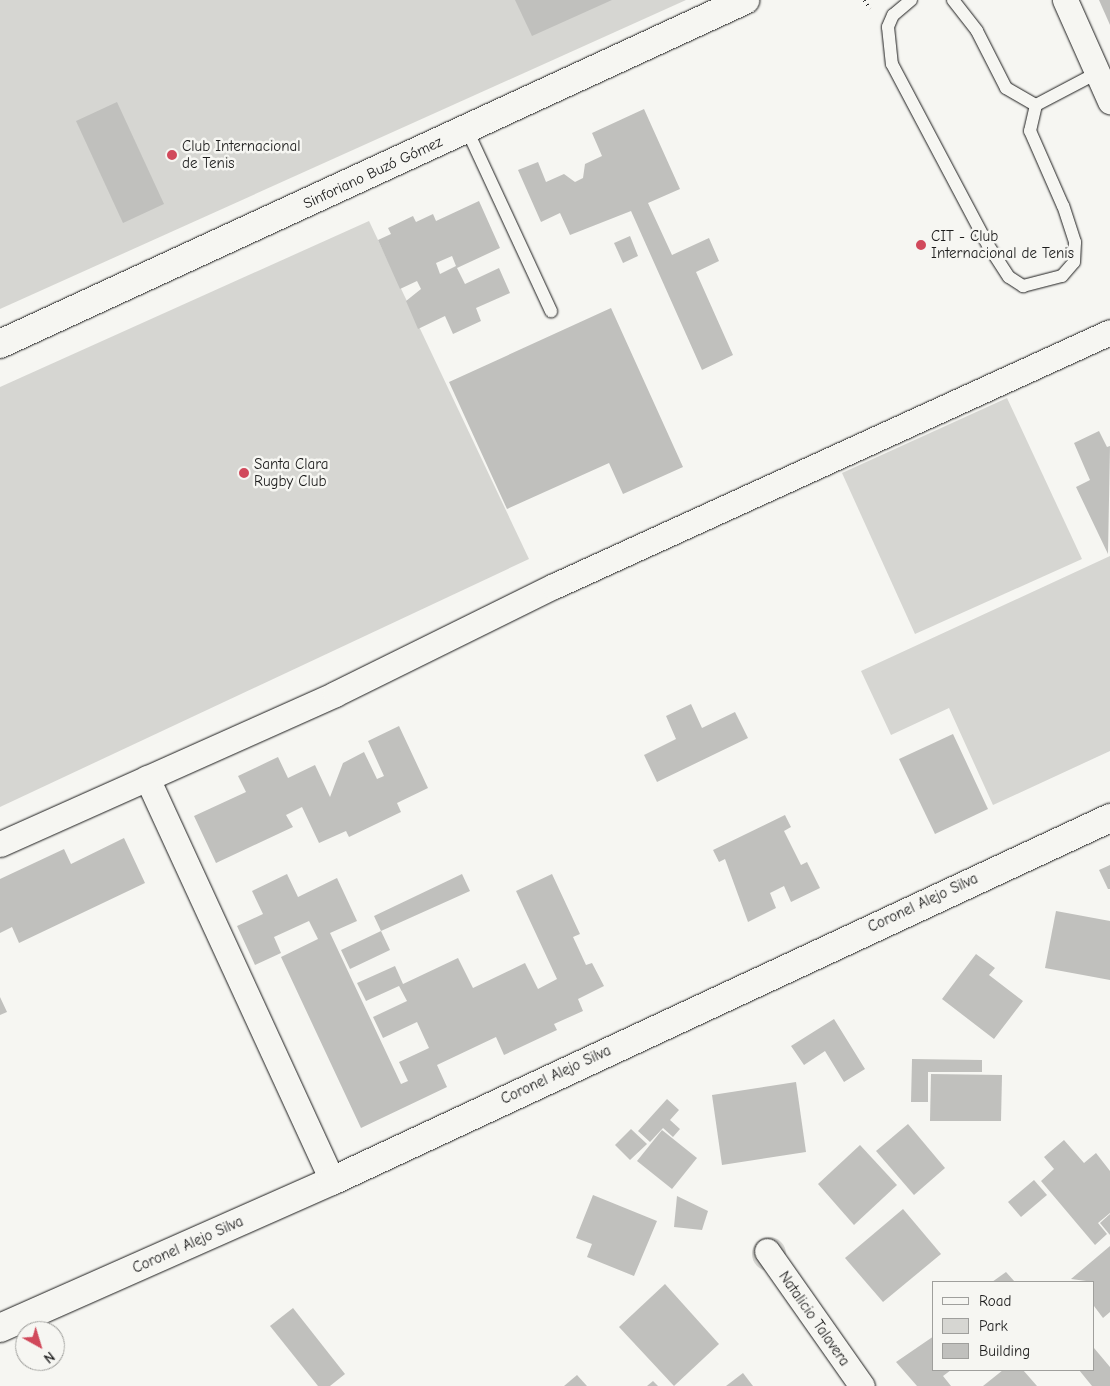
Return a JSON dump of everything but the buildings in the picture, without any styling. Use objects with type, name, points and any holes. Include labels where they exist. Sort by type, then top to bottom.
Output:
[{"type":"main road","name":"Sinforiano Buzó Gómez","points":[[0,344],[745,0]]},
{"type":"main road","name":"Coronel Alejo Silva","points":[[0,1328],[332,1181],[1110,818]]},
{"type":"street","points":[[1065,0],[1110,101]]},
{"type":"street","points":[[0,844],[147,778],[1110,332]]},
{"type":"street","points":[[147,778],[332,1181]]},
{"type":"street","name":"Natalicio Talavera","points":[[767,1252],[862,1386]]},
{"type":"lane","points":[[911,0],[893,15],[888,27],[892,64],[988,245],[1008,277],[1023,286],[1062,276],[1074,262],[1075,242],[1063,206],[1030,131],[1036,105],[1097,73]]},
{"type":"lane","points":[[953,0],[977,31],[1006,88],[1036,105]]},
{"type":"lane","points":[[467,130],[551,310]]},
{"type":"green space","name":"Club Internacional de Tenis","points":[[0,0],[686,0],[0,309]]},
{"type":"green space","name":"Santa Clara Rugby Club","points":[[369,221],[529,559],[0,807],[0,387]]},
{"type":"green space","points":[[1007,398],[1082,559],[915,634],[842,473]]},
{"type":"green space","points":[[1110,556],[1110,751],[993,805],[949,708],[891,735],[861,671]]},
{"type":"green space","points":[[769,1237],[776,1238],[781,1242],[785,1247],[785,1261],[781,1266],[776,1270],[769,1271],[762,1270],[757,1266],[753,1261],[752,1254],[753,1247],[757,1242],[762,1238]]},
{"type":"place","name":"Club Internacional de Tenis","points":[[172,155]]},
{"type":"place","name":"CIT - Club Internacional de Tenis","points":[[921,245]]},
{"type":"place","name":"Santa Clara Rugby Club","points":[[244,473]]}]
